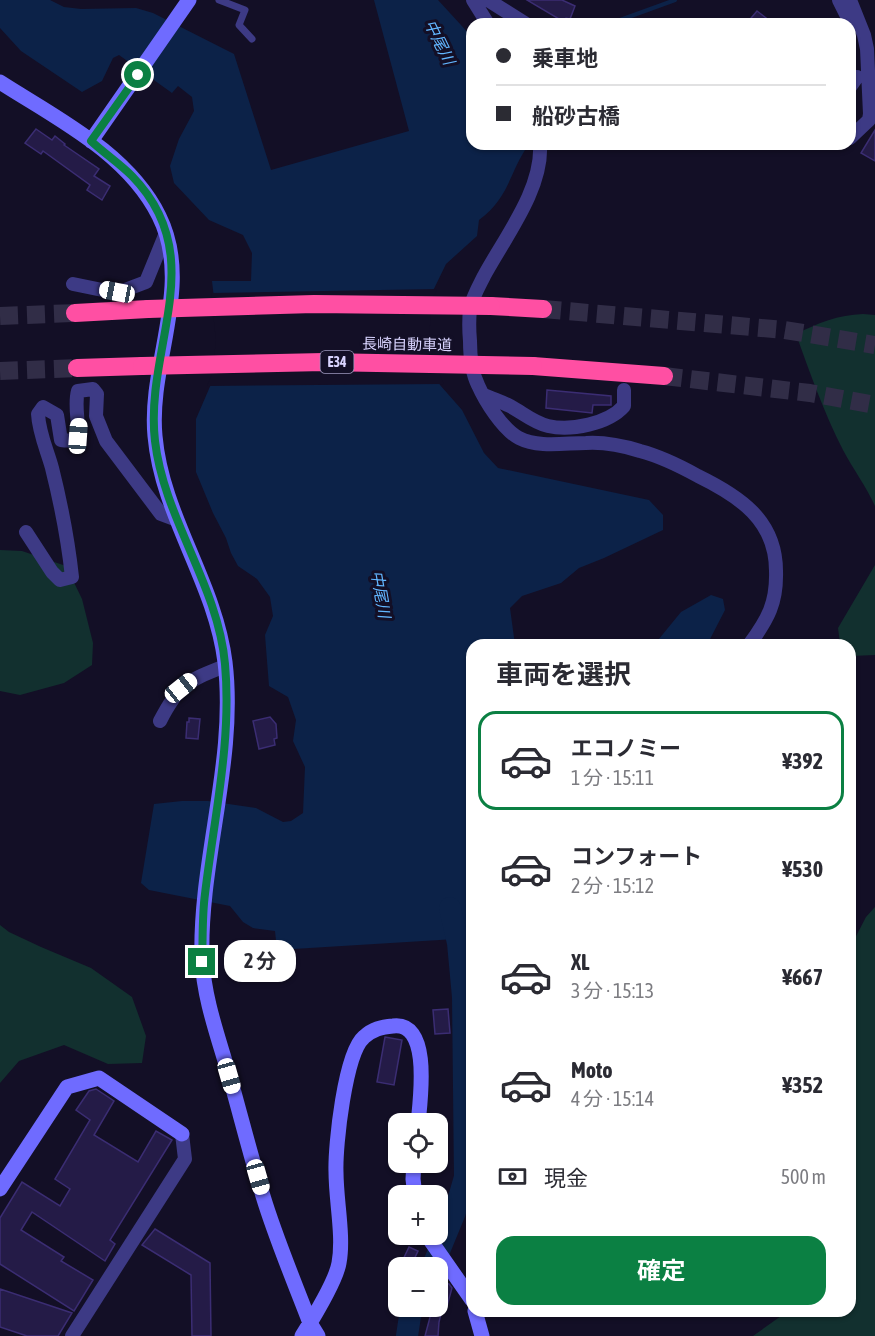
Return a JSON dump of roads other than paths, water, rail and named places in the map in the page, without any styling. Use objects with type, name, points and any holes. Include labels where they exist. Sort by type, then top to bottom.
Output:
[{"type":"highway","points":[[75,313],[314,304],[491,306],[543,309]]},
{"type":"highway","name":"長崎自動車道","points":[[77,368],[324,362],[533,366],[664,376]]},
{"type":"street","points":[[91,141],[189,0]]},
{"type":"street","points":[[473,0],[484,18]]},
{"type":"street","points":[[488,0],[516,18]]},
{"type":"street","points":[[839,0],[848,18]]},
{"type":"street","points":[[850,0],[866,42],[862,82]]},
{"type":"street","points":[[856,40],[860,51],[862,82],[869,120],[856,132]]},
{"type":"street","points":[[0,82],[91,141],[132,177],[146,194],[166,233],[173,269],[172,297],[155,396],[154,433],[157,458],[165,488],[204,583],[218,624],[225,666],[226,717],[222,775],[204,897],[202,962],[210,1012],[263,1198],[310,1332]]},
{"type":"street","points":[[541,150],[537,175],[522,210],[478,287],[470,308],[470,360],[478,384],[501,424],[519,438],[548,444],[589,442],[640,451],[685,469],[720,487],[756,515],[768,532],[774,546],[777,587],[774,603],[764,624],[753,639]]},
{"type":"street","points":[[73,284],[117,292],[146,282],[166,233]]},
{"type":"street","points":[[26,532],[52,572],[60,580],[72,577],[64,522],[39,427],[38,414],[43,407],[57,415],[62,440],[74,440],[78,436],[79,421],[76,400],[78,391],[85,389],[93,389],[97,394],[96,416],[106,441],[161,514],[177,520]]},
{"type":"street","points":[[484,395],[549,427],[570,427],[616,415],[624,406],[624,390]]},
{"type":"street","points":[[160,721],[168,705],[181,688],[193,679],[225,666]]},
{"type":"street","points":[[310,1332],[339,1265],[336,1154],[345,1088],[357,1044],[376,1028],[400,1025],[410,1030],[416,1041],[420,1055],[422,1085],[419,1113]]},
{"type":"street","points":[[1,1184],[67,1087],[99,1078],[182,1134],[185,1159],[72,1336]]},
{"type":"street","points":[[434,1245],[466,1291]]},
{"type":"street","points":[[477,1317],[482,1336]]},
{"type":"lane","points":[[219,0],[245,10],[239,25],[252,39]]},
{"type":"water","points":[[0,0],[50,0],[64,7],[81,9],[136,8],[153,13],[234,54],[271,170],[409,131],[374,0],[438,0],[466,30],[466,150],[525,150],[503,193],[479,220],[477,236],[446,264],[429,299],[425,352],[440,385],[462,410],[484,453],[498,468],[649,500],[663,515],[663,530],[579,568],[561,583],[522,596],[510,608],[514,639],[466,639],[466,938],[277,950],[275,931],[253,928],[243,922],[230,906],[149,890],[141,883],[154,804],[208,801],[256,808],[283,822],[291,821],[303,813],[305,767],[293,741],[296,720],[288,697],[269,686],[265,635],[273,616],[270,597],[257,579],[238,566],[196,472],[196,419],[215,375],[219,341],[212,281],[251,281],[252,253],[243,235],[209,220],[174,183],[170,166],[179,139],[194,111],[192,97],[178,86],[172,93],[119,55],[113,58],[102,81],[82,92],[21,51],[0,28]]},
{"type":"water","points":[[711,595],[723,599],[725,610],[710,639],[659,639],[681,612]]},
{"type":"waterway","points":[[626,18],[675,0]]},
{"type":"waterway","name":"中尾川","points":[[437,1257],[455,1212],[465,1177],[463,997],[458,943],[450,908]]},
{"type":"waterway","name":"中尾川","points":[[407,1336],[410,1317]]},
{"type":"tunnel","points":[[543,309],[785,330],[875,345]]},
{"type":"tunnel","points":[[0,316],[75,313]]},
{"type":"tunnel","points":[[0,371],[77,368]]},
{"type":"tunnel","points":[[664,376],[810,393],[875,405]]}]
